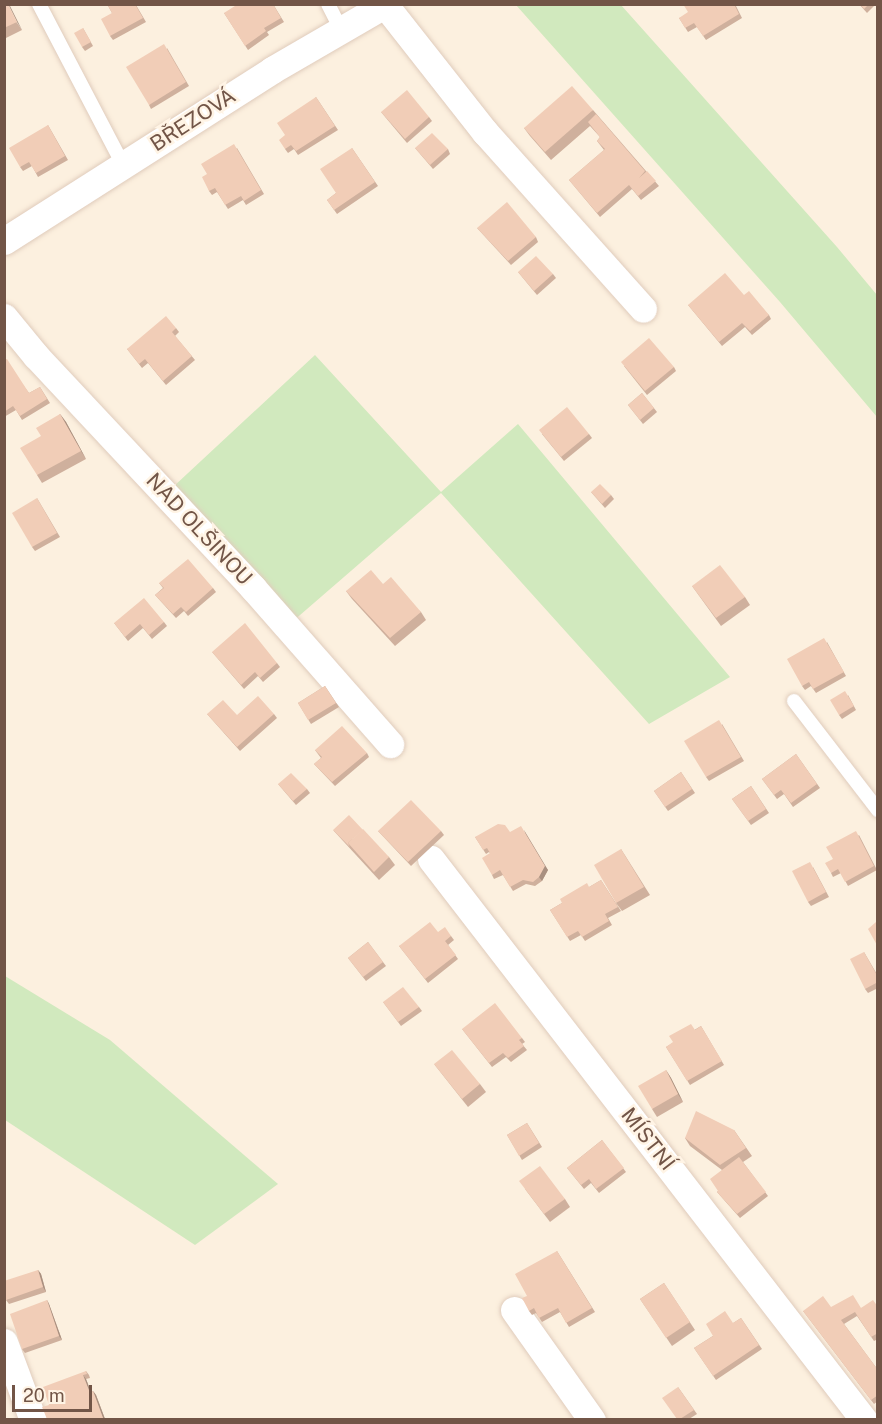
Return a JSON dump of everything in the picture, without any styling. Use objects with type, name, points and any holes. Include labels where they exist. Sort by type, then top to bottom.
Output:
[{"type":"street","name":"BŘEZOVÁ","points":[[4,241],[272,70],[386,5],[485,132],[642,309]]},
{"type":"street","name":"NAD OLŠINOU","points":[[4,318],[36,356],[208,538],[390,744]]},
{"type":"street","name":"MÍSTNÍ","points":[[431,859],[864,1419]]},
{"type":"street","points":[[514,1310],[592,1419]]},
{"type":"street","points":[[4,1342],[33,1419]]},
{"type":"lane","points":[[39,4],[123,165]]},
{"type":"lane","points":[[328,4],[341,30]]},
{"type":"lane","points":[[794,701],[878,810]]},
{"type":"green space","points":[[516,5],[621,5],[837,247],[877,295],[877,417],[780,302]]},
{"type":"green space","points":[[315,355],[441,492],[518,424],[730,677],[649,724],[441,493],[292,622],[173,487]]},
{"type":"green space","points":[[5,976],[110,1040],[278,1184],[195,1245],[5,1120]]},
{"type":"building","points":[[4,4],[8,4],[17,22],[4,28]]},
{"type":"building","points":[[107,4],[135,4],[143,18],[110,36],[101,19],[112,13]]},
{"type":"building","points":[[238,4],[273,4],[281,18],[264,28],[266,31],[245,46],[224,13]]},
{"type":"building","points":[[683,4],[734,4],[739,14],[703,36],[694,23],[685,28],[679,18],[688,12]]},
{"type":"building","points":[[83,28],[91,42],[82,47],[74,33]]},
{"type":"building","points":[[164,44],[186,82],[149,105],[126,67]]},
{"type":"building","points":[[572,86],[593,110],[545,152],[524,128]]},
{"type":"building","points":[[407,90],[429,117],[405,139],[381,112]]},
{"type":"building","points":[[316,97],[335,126],[296,151],[291,145],[285,149],[279,140],[285,135],[277,123]]},
{"type":"building","points":[[596,114],[645,171],[639,178],[647,171],[656,181],[638,196],[629,185],[597,213],[569,180],[605,149],[597,141],[600,137],[588,122]]},
{"type":"building","points":[[48,125],[65,156],[36,173],[29,162],[20,167],[9,148]]},
{"type":"building","points":[[432,133],[448,149],[430,165],[415,148]]},
{"type":"building","points":[[234,144],[261,190],[244,201],[241,196],[225,205],[215,188],[209,191],[202,177],[207,174],[201,164]]},
{"type":"building","points":[[352,148],[375,182],[334,210],[327,200],[336,193],[320,169]]},
{"type":"building","points":[[507,202],[536,237],[508,261],[477,228]]},
{"type":"building","points":[[536,256],[553,274],[534,291],[518,272]]},
{"type":"building","points":[[725,273],[744,295],[749,291],[769,315],[750,331],[742,323],[719,342],[688,305]]},
{"type":"building","points":[[166,316],[176,328],[172,332],[192,356],[163,381],[145,359],[139,364],[127,349]]},
{"type":"building","points":[[649,338],[674,367],[645,391],[621,362]]},
{"type":"building","points":[[7,359],[29,393],[40,387],[47,399],[20,416],[13,406],[4,412],[4,360]]},
{"type":"building","points":[[642,393],[654,408],[640,420],[628,405]]},
{"type":"building","points":[[567,407],[589,434],[561,457],[539,430]]},
{"type":"building","points":[[60,414],[81,451],[37,475],[20,448],[41,436],[36,428]]},
{"type":"building","points":[[600,484],[611,495],[602,504],[591,492]]},
{"type":"building","points":[[37,498],[57,533],[32,547],[12,513]]},
{"type":"building","points":[[188,559],[213,588],[186,612],[181,607],[173,614],[155,595],[164,588],[159,583]]},
{"type":"building","points":[[720,565],[745,597],[716,618],[692,586]]},
{"type":"building","points":[[371,570],[383,584],[391,577],[421,612],[390,638],[346,591]]},
{"type":"building","points":[[144,598],[164,622],[149,635],[140,624],[125,637],[114,623]]},
{"type":"building","points":[[245,623],[277,663],[260,678],[255,672],[241,685],[212,652]]},
{"type":"building","points":[[824,638],[844,672],[813,689],[809,682],[802,686],[787,659]]},
{"type":"building","points":[[325,686],[336,703],[308,720],[298,703]]},
{"type":"building","points":[[845,691],[854,706],[839,715],[830,700]]},
{"type":"building","points":[[258,696],[274,714],[237,747],[207,714],[223,700],[237,715]]},
{"type":"building","points":[[719,720],[741,757],[706,777],[684,741]]},
{"type":"building","points":[[342,726],[367,753],[332,782],[314,764],[322,757],[315,750]]},
{"type":"building","points":[[796,754],[817,784],[791,803],[781,790],[774,795],[762,779]]},
{"type":"building","points":[[681,772],[692,789],[665,807],[654,791]]},
{"type":"building","points":[[291,773],[307,789],[293,801],[278,784]]},
{"type":"building","points":[[751,786],[766,809],[748,821],[732,799]]},
{"type":"building","points":[[411,800],[441,831],[408,862],[378,831]]},
{"type":"building","points":[[349,815],[363,830],[348,843],[350,847],[333,830]]},
{"type":"building","points":[[498,824],[505,825],[510,832],[521,826],[545,866],[533,882],[523,880],[510,887],[500,870],[492,875],[482,858],[490,853],[487,848],[483,850],[475,837]]},
{"type":"building","points":[[363,829],[389,857],[374,872],[348,843]]},
{"type":"building","points":[[856,831],[874,866],[845,882],[838,869],[831,873],[825,863],[833,859],[826,847]]},
{"type":"building","points":[[621,849],[644,887],[616,903],[594,865]]},
{"type":"building","points":[[810,862],[826,892],[808,902],[792,871]]},
{"type":"building","points":[[601,880],[618,907],[605,914],[609,921],[582,937],[578,931],[567,937],[550,910],[562,903],[560,899],[587,883],[589,887]]},
{"type":"building","points":[[430,922],[438,932],[445,927],[451,936],[445,941],[456,955],[425,979],[399,946]]},
{"type":"building","points":[[876,922],[878,924],[878,947],[868,929]]},
{"type":"building","points":[[368,942],[383,962],[363,977],[348,958]]},
{"type":"building","points":[[864,952],[878,977],[878,982],[865,989],[850,959]]},
{"type":"building","points":[[403,987],[419,1007],[398,1022],[383,1002]]},
{"type":"building","points":[[495,1003],[522,1038],[519,1040],[524,1046],[508,1058],[503,1053],[489,1063],[462,1029]]},
{"type":"building","points":[[691,1024],[695,1030],[701,1026],[722,1061],[687,1081],[666,1047],[673,1042],[669,1036]]},
{"type":"building","points":[[452,1050],[480,1084],[462,1099],[434,1064]]},
{"type":"building","points":[[666,1070],[678,1094],[652,1109],[638,1086]]},
{"type":"building","points":[[696,1111],[734,1130],[746,1148],[720,1165],[685,1138]]},
{"type":"building","points":[[527,1123],[539,1143],[519,1156],[507,1135]]},
{"type":"building","points":[[602,1140],[624,1168],[596,1189],[589,1179],[581,1185],[567,1168]]},
{"type":"building","points":[[739,1157],[766,1192],[737,1214],[717,1192],[710,1179]]},
{"type":"building","points":[[540,1166],[565,1199],[544,1214],[519,1181]]},
{"type":"building","points":[[557,1251],[592,1308],[566,1323],[558,1308],[539,1318],[534,1308],[529,1311],[522,1298],[527,1296],[515,1274]]},
{"type":"building","points":[[38,1270],[43,1287],[6,1300],[4,1281]]},
{"type":"building","points":[[664,1283],[690,1322],[666,1338],[640,1299]]},
{"type":"building","points":[[853,1295],[861,1308],[873,1300],[878,1307],[878,1333],[871,1337],[855,1312],[841,1320],[878,1370],[878,1395],[871,1400],[803,1311],[823,1296],[831,1307]]},
{"type":"building","points":[[47,1300],[59,1336],[22,1349],[10,1314]]},
{"type":"building","points":[[725,1311],[733,1323],[741,1318],[759,1345],[713,1376],[694,1348],[713,1336],[706,1324]]},
{"type":"building","points":[[86,1371],[87,1374],[83,1375],[90,1393],[93,1391],[103,1418],[47,1419],[42,1407],[49,1405],[43,1387]]},
{"type":"building","points":[[678,1387],[694,1410],[680,1419],[677,1419],[662,1398]]}]
